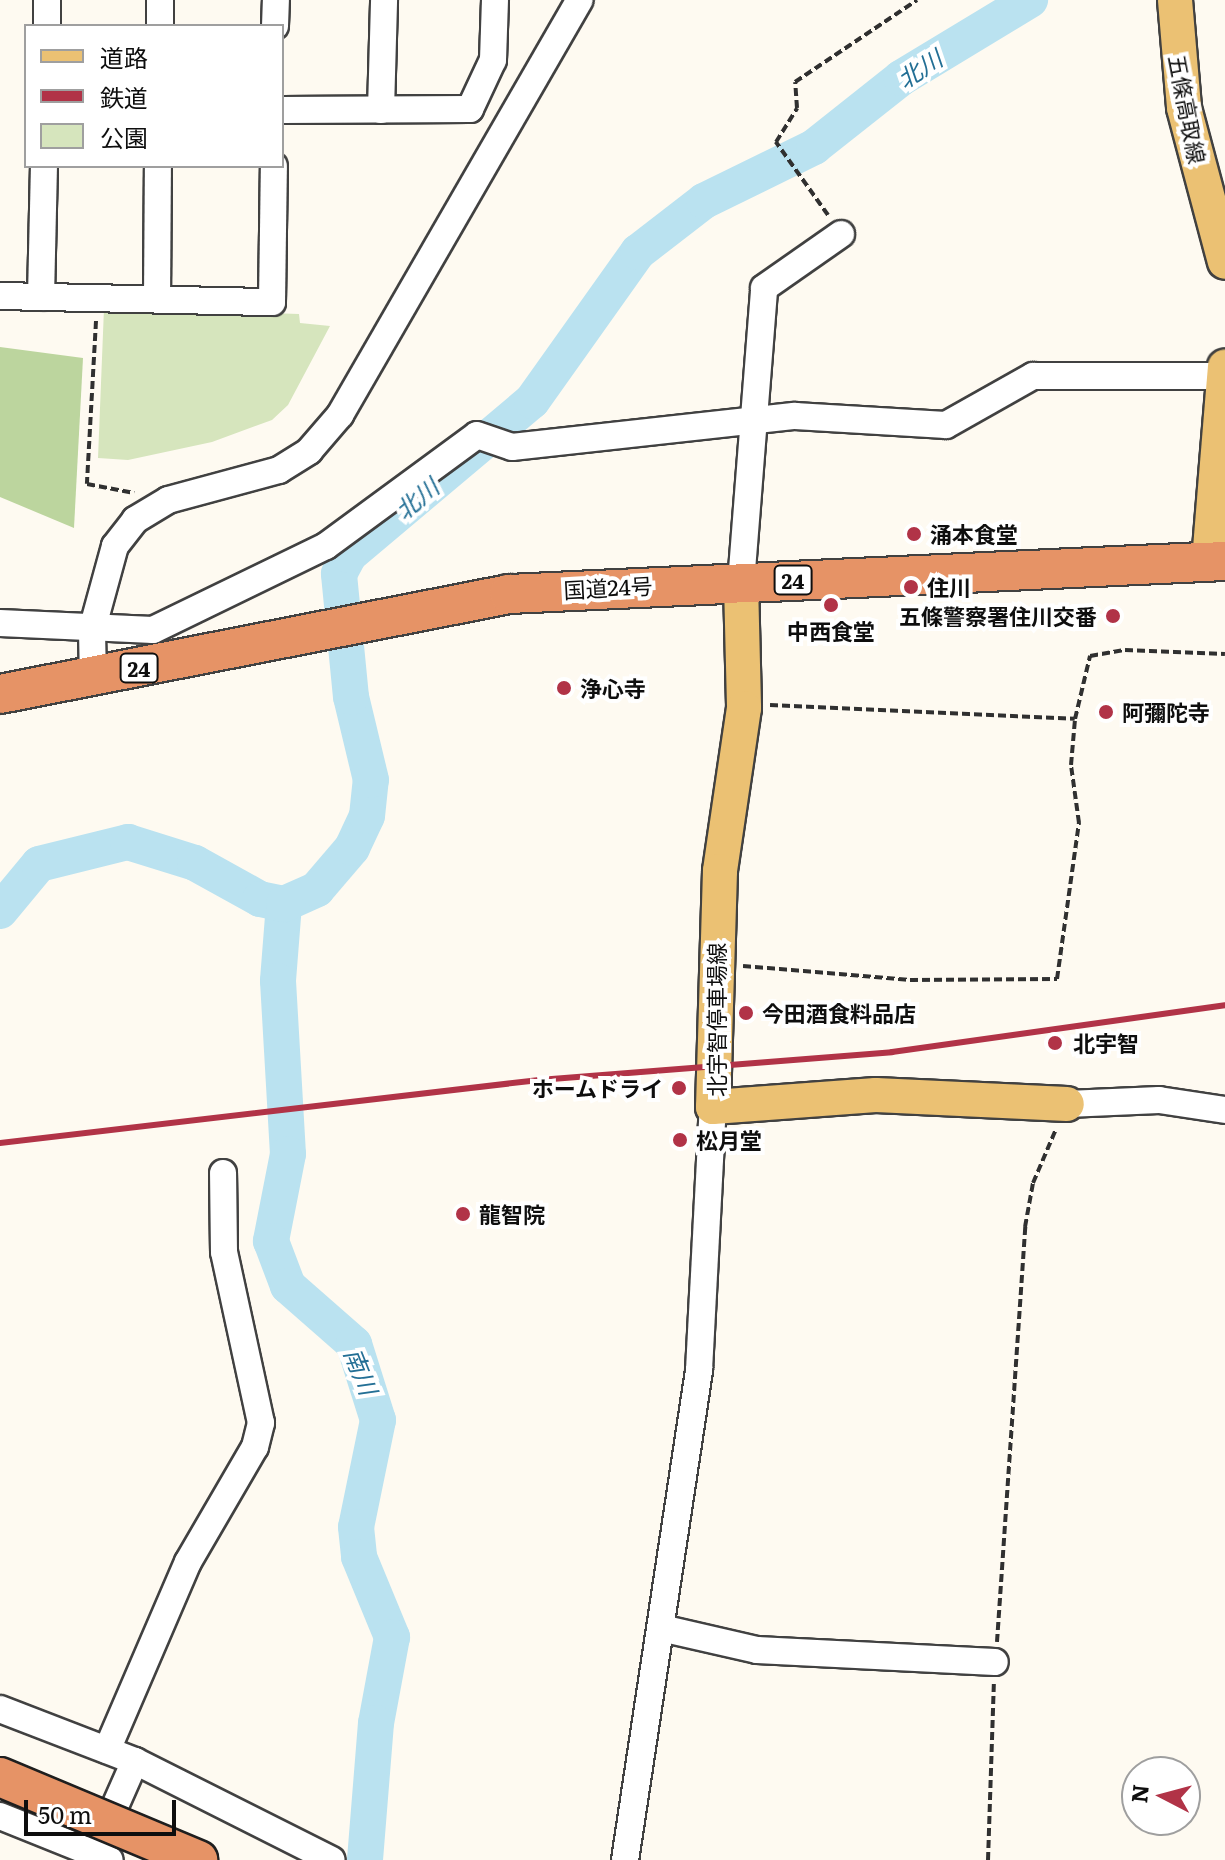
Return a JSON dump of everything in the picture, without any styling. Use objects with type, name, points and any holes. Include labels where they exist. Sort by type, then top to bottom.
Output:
[{"type":"highway","name":"国道24号","points":[[0,694],[93,679],[277,638],[509,594],[1217,561]]},
{"type":"highway","points":[[0,1777],[198,1860]]},
{"type":"main road","name":"五條高取線","points":[[1175,0],[1184,108],[1225,262]]},
{"type":"main road","points":[[1217,561],[1225,373]]},
{"type":"main road","name":"北宇智停車場線","points":[[741,583],[744,708],[714,964],[713,1107],[876,1095],[1067,1104]]},
{"type":"street","points":[[47,0],[47,24]]},
{"type":"street","points":[[160,0],[160,24]]},
{"type":"street","points":[[275,24],[276,0]]},
{"type":"street","points":[[381,110],[384,0]]},
{"type":"street","points":[[284,110],[470,109],[493,60],[495,0]]},
{"type":"street","points":[[93,679],[92,630],[115,546],[135,520],[168,500],[279,470],[309,451],[340,415],[580,0]]},
{"type":"street","points":[[41,297],[44,168]]},
{"type":"street","points":[[157,299],[158,168]]},
{"type":"street","points":[[0,296],[272,302],[274,168]]},
{"type":"street","points":[[741,583],[764,288],[841,234]]},
{"type":"street","points":[[0,623],[92,630],[153,630],[326,546],[477,435],[512,447],[753,425],[795,416],[946,425],[1033,376],[1225,373]]},
{"type":"street","points":[[1067,1104],[1159,1100],[1225,1110]]},
{"type":"street","points":[[625,1860],[699,1370],[713,1107]]},
{"type":"street","points":[[107,1750],[188,1562],[255,1447],[261,1423],[224,1252],[223,1173]]},
{"type":"street","points":[[661,1628],[757,1650],[995,1662]]},
{"type":"street","points":[[0,1709],[135,1761],[324,1856]]},
{"type":"street","points":[[0,1816],[101,1858],[107,1813],[135,1761]]},
{"type":"path","points":[[841,234],[776,142],[797,108],[795,82],[917,0]]},
{"type":"path","points":[[97,298],[87,484],[168,500]]},
{"type":"path","points":[[714,964],[910,980],[1057,979],[1079,823],[1071,765],[1075,719],[1090,656],[1125,650],[1225,654]]},
{"type":"path","points":[[744,708],[802,701],[1075,719]]},
{"type":"path","points":[[988,1860],[995,1662],[1025,1227],[1033,1183],[1067,1104]]},
{"type":"green space","points":[[104,308],[299,314],[300,323],[330,326],[288,405],[272,420],[212,442],[128,460],[98,458]]},
{"type":"green space","points":[[0,347],[83,358],[74,528],[0,497]]},
{"type":"waterway","name":"北川","points":[[0,911],[39,864],[128,842],[195,863],[260,899],[284,904],[317,889],[352,848],[367,816],[371,780],[351,697],[339,574],[349,555],[532,401],[638,252],[704,201],[814,147],[901,78],[1030,0]]},
{"type":"waterway","name":"南川","points":[[284,904],[278,981],[288,1154],[271,1241],[288,1286],[354,1344],[378,1420],[356,1527],[359,1557],[392,1637],[376,1723],[365,1860]]},
{"type":"railway","points":[[0,1143],[539,1080],[892,1052],[1225,1005]]},
{"type":"place","name":"涌本食堂","points":[[914,534]]},
{"type":"place","name":"住川","points":[[911,587]]},
{"type":"place","name":"中西食堂","points":[[831,605]]},
{"type":"place","name":"五條警察署住川交番","points":[[1113,616]]},
{"type":"place","name":"浄心寺","points":[[564,688]]},
{"type":"place","name":"阿彌陀寺","points":[[1106,712]]},
{"type":"place","name":"今田酒食料品店","points":[[746,1013]]},
{"type":"place","name":"北宇智","points":[[1055,1043]]},
{"type":"place","name":"ホームドライ","points":[[679,1088]]},
{"type":"place","name":"松月堂","points":[[680,1140]]},
{"type":"place","name":"龍智院","points":[[463,1214]]}]
